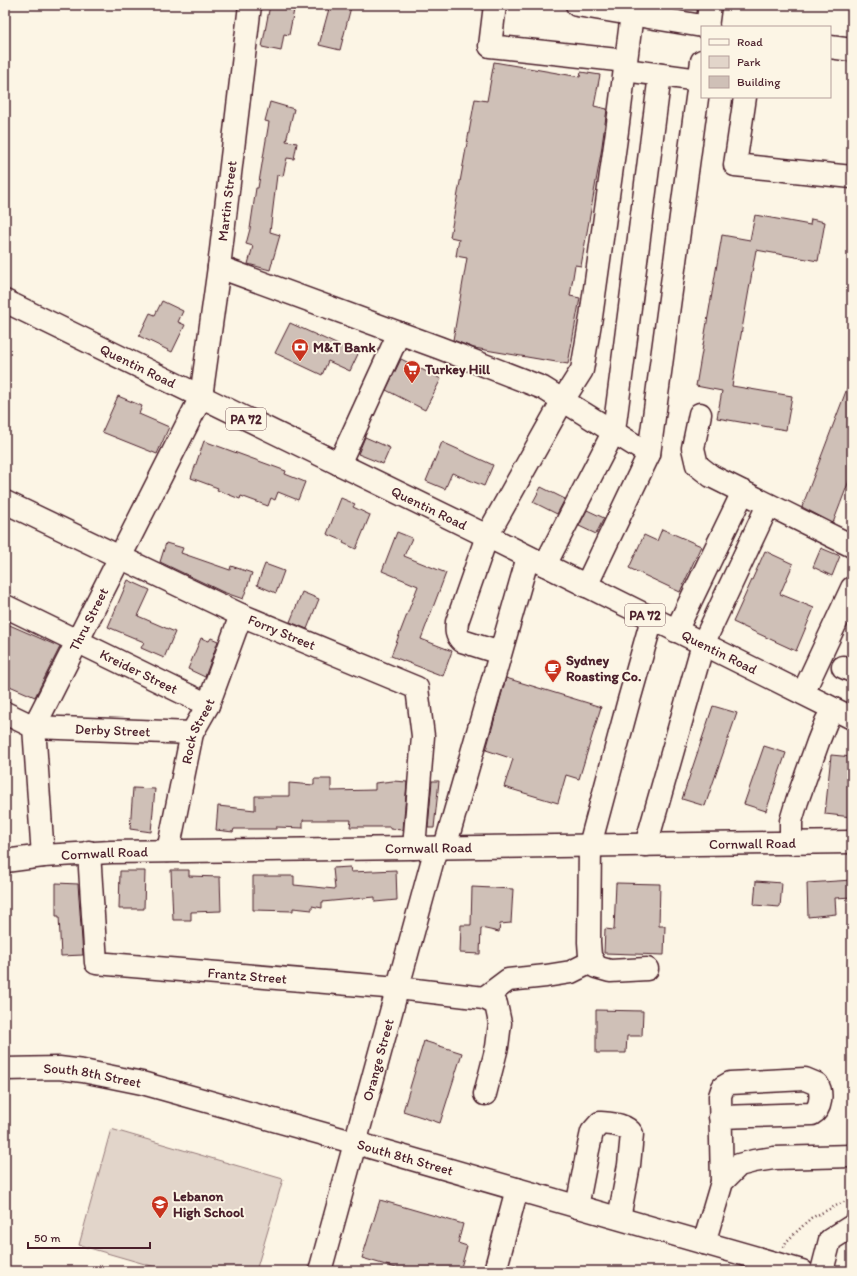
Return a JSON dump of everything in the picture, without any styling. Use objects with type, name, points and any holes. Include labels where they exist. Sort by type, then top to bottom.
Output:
[{"type":"main road","name":"Martin Street","points":[[201,397],[219,267],[250,5]]},
{"type":"main road","points":[[495,5],[490,46],[625,66],[660,75],[701,71],[650,454],[586,586]]},
{"type":"main road","points":[[577,5],[701,26]]},
{"type":"main road","points":[[707,26],[710,5]]},
{"type":"main road","points":[[500,653],[462,641],[457,636],[457,622],[487,536],[563,400],[582,370],[592,317],[632,14]]},
{"type":"main road","points":[[831,47],[852,50]]},
{"type":"main road","name":"Orange Street","points":[[320,1271],[398,988],[500,653],[536,561],[614,431],[660,75]]},
{"type":"main road","points":[[745,98],[735,164],[852,177]]},
{"type":"main road","points":[[219,267],[543,388],[650,454]]},
{"type":"main road","name":"Quentin Road","points":[[5,301],[487,536],[852,718]]},
{"type":"main road","points":[[339,464],[399,333]]},
{"type":"main road","name":"Thru Street","points":[[34,727],[201,397]]},
{"type":"main road","points":[[700,414],[693,448],[697,465],[711,476],[852,546]]},
{"type":"main road","points":[[676,631],[743,492]]},
{"type":"main road","name":"Forry Street","points":[[5,502],[241,615],[417,688],[423,736],[414,848]]},
{"type":"main road","points":[[646,845],[703,644],[768,505]]},
{"type":"main road","points":[[803,694],[852,588]]},
{"type":"main road","name":"Kreider Street","points":[[5,606],[208,705]]},
{"type":"main road","name":"Rock Street","points":[[168,851],[192,733],[208,705],[241,615]]},
{"type":"main road","points":[[647,969],[610,971],[596,967],[590,956],[590,845],[652,619]]},
{"type":"main road","points":[[792,843],[791,821],[796,801],[818,742],[833,708]]},
{"type":"main road","points":[[5,712],[34,727],[43,856]]},
{"type":"main road","name":"Derby Street","points":[[34,727],[192,733]]},
{"type":"main road","name":"Cornwall Road","points":[[5,861],[89,852],[852,842]]},
{"type":"main road","name":"Frantz Street","points":[[89,852],[96,963],[398,988],[484,998]]},
{"type":"main road","points":[[484,1094],[497,1047],[500,1023],[496,1004],[484,998],[508,980],[571,972],[593,961]]},
{"type":"main road","name":"South 8th Street","points":[[5,1069],[59,1068],[111,1076],[356,1143],[793,1269]]},
{"type":"main road","points":[[704,1243],[722,1182],[720,1117]]},
{"type":"main road","points":[[577,1207],[592,1132],[600,1123],[616,1124],[630,1130],[632,1134],[629,1165],[619,1218]]},
{"type":"main road","points":[[722,1182],[739,1165],[754,1161],[774,1158],[852,1156]]},
{"type":"main road","points":[[495,1271],[517,1189]]},
{"type":"main road","points":[[822,1271],[830,1240],[852,1226]]},
{"type":"path","points":[[793,1269],[786,1242],[811,1218],[852,1198]]},
{"type":"green space","points":[[111,1129],[283,1179],[256,1271],[169,1271],[79,1245]]},
{"type":"building","points":[[270,5],[295,5],[289,35],[284,34],[281,51],[262,47]]},
{"type":"building","points":[[330,5],[351,7],[340,50],[319,45]]},
{"type":"building","points":[[494,62],[580,77],[581,72],[600,75],[594,106],[607,109],[601,153],[581,266],[575,265],[570,296],[580,298],[568,364],[474,348],[453,340],[467,258],[456,256],[459,239],[450,237],[475,99],[487,101]]},
{"type":"building","points":[[270,102],[294,109],[286,141],[297,143],[294,159],[287,158],[283,176],[277,175],[270,232],[280,235],[270,270],[248,264],[253,246],[246,244],[250,229],[256,188],[258,188],[269,122],[265,121]]},
{"type":"building","points":[[755,215],[810,225],[811,219],[825,222],[818,261],[756,250],[732,386],[792,396],[786,430],[717,418],[722,391],[696,386],[722,235],[750,240]]},
{"type":"building","points":[[162,301],[183,311],[178,322],[185,325],[172,352],[139,336],[150,313],[155,315]]},
{"type":"building","points":[[290,323],[358,354],[350,371],[328,361],[322,375],[275,353]]},
{"type":"building","name":"Turkey Hill","points":[[401,359],[441,379],[425,410],[386,390]]},
{"type":"building","points":[[851,378],[852,473],[833,523],[802,507]]},
{"type":"building","points":[[118,396],[142,406],[139,414],[169,427],[157,454],[102,432]]},
{"type":"building","points":[[365,437],[390,448],[383,464],[358,454]]},
{"type":"building","points":[[204,441],[286,471],[285,474],[305,482],[298,500],[278,492],[275,500],[271,498],[268,506],[241,496],[240,499],[217,490],[218,488],[191,478]]},
{"type":"building","points":[[442,442],[493,465],[484,486],[452,473],[445,489],[426,481]]},
{"type":"building","points":[[541,487],[565,499],[557,514],[533,502]]},
{"type":"building","points":[[341,498],[355,504],[353,507],[370,515],[356,549],[343,543],[344,541],[327,534]]},
{"type":"building","points":[[587,510],[604,518],[596,534],[579,526]]},
{"type":"building","points":[[662,529],[701,546],[680,592],[629,568],[644,535],[657,541]]},
{"type":"building","points":[[397,532],[412,538],[404,556],[446,573],[421,639],[452,651],[443,676],[391,656],[418,586],[382,571]]},
{"type":"building","points":[[166,543],[183,548],[181,553],[230,570],[231,566],[252,573],[243,599],[223,592],[160,562]]},
{"type":"building","points":[[821,548],[840,556],[832,576],[813,567]]},
{"type":"building","points":[[765,551],[793,564],[780,594],[814,608],[796,651],[733,622]]},
{"type":"building","points":[[265,564],[284,571],[276,593],[257,585]]},
{"type":"building","points":[[128,580],[150,590],[138,616],[175,632],[164,658],[141,648],[144,642],[108,627]]},
{"type":"building","points":[[302,592],[319,599],[307,629],[290,622]]},
{"type":"building","points":[[5,623],[60,647],[35,697],[5,684]]},
{"type":"building","points":[[201,638],[209,641],[211,638],[218,641],[205,677],[188,669]]},
{"type":"building","points":[[506,678],[601,707],[579,779],[566,775],[558,803],[504,787],[513,759],[486,750]]},
{"type":"building","points":[[713,706],[737,713],[705,806],[682,799]]},
{"type":"building","points":[[764,746],[786,753],[766,811],[744,804]]},
{"type":"building","points":[[831,755],[852,757],[852,817],[825,814]]},
{"type":"building","points":[[314,779],[331,779],[331,791],[375,790],[375,783],[393,781],[407,782],[403,830],[390,829],[390,827],[350,827],[351,820],[303,820],[303,828],[276,827],[276,829],[234,829],[233,832],[216,830],[218,806],[255,810],[255,796],[289,796],[289,783],[314,785]]},
{"type":"building","points":[[432,781],[439,781],[434,828],[428,828]]},
{"type":"building","points":[[133,788],[155,789],[151,832],[130,829]]},
{"type":"building","points":[[350,867],[351,872],[396,870],[397,900],[375,902],[375,897],[322,902],[322,908],[312,906],[312,910],[293,908],[293,911],[253,910],[253,876],[294,876],[294,885],[335,889],[333,868]]},
{"type":"building","points":[[171,870],[189,870],[189,876],[220,877],[221,911],[191,912],[191,920],[173,920]]},
{"type":"building","points":[[120,871],[145,871],[144,909],[119,909]]},
{"type":"building","points":[[852,880],[852,897],[835,898],[836,914],[808,917],[807,883]]},
{"type":"building","points":[[756,881],[782,883],[780,907],[754,905]]},
{"type":"building","points":[[56,883],[78,884],[83,955],[61,956],[59,916],[56,916]]},
{"type":"building","points":[[616,883],[660,884],[659,926],[665,926],[664,955],[604,953],[605,929],[614,930]]},
{"type":"building","points":[[472,887],[513,889],[511,923],[500,924],[499,932],[481,928],[480,954],[460,953],[461,925],[471,925]]},
{"type":"building","points":[[596,1010],[643,1011],[642,1036],[627,1036],[626,1053],[596,1053]]},
{"type":"building","points":[[424,1041],[462,1053],[440,1123],[403,1111]]},
{"type":"building","points":[[380,1200],[463,1224],[458,1243],[467,1246],[460,1271],[406,1271],[362,1258]]},
{"type":"place","name":"M&T Bank","points":[[300,362]]},
{"type":"place","name":"Turkey Hill","points":[[412,384]]},
{"type":"place","name":"Sydney Roasting Co.","points":[[553,683]]},
{"type":"place","name":"Lebanon High School","points":[[160,1219]]}]
